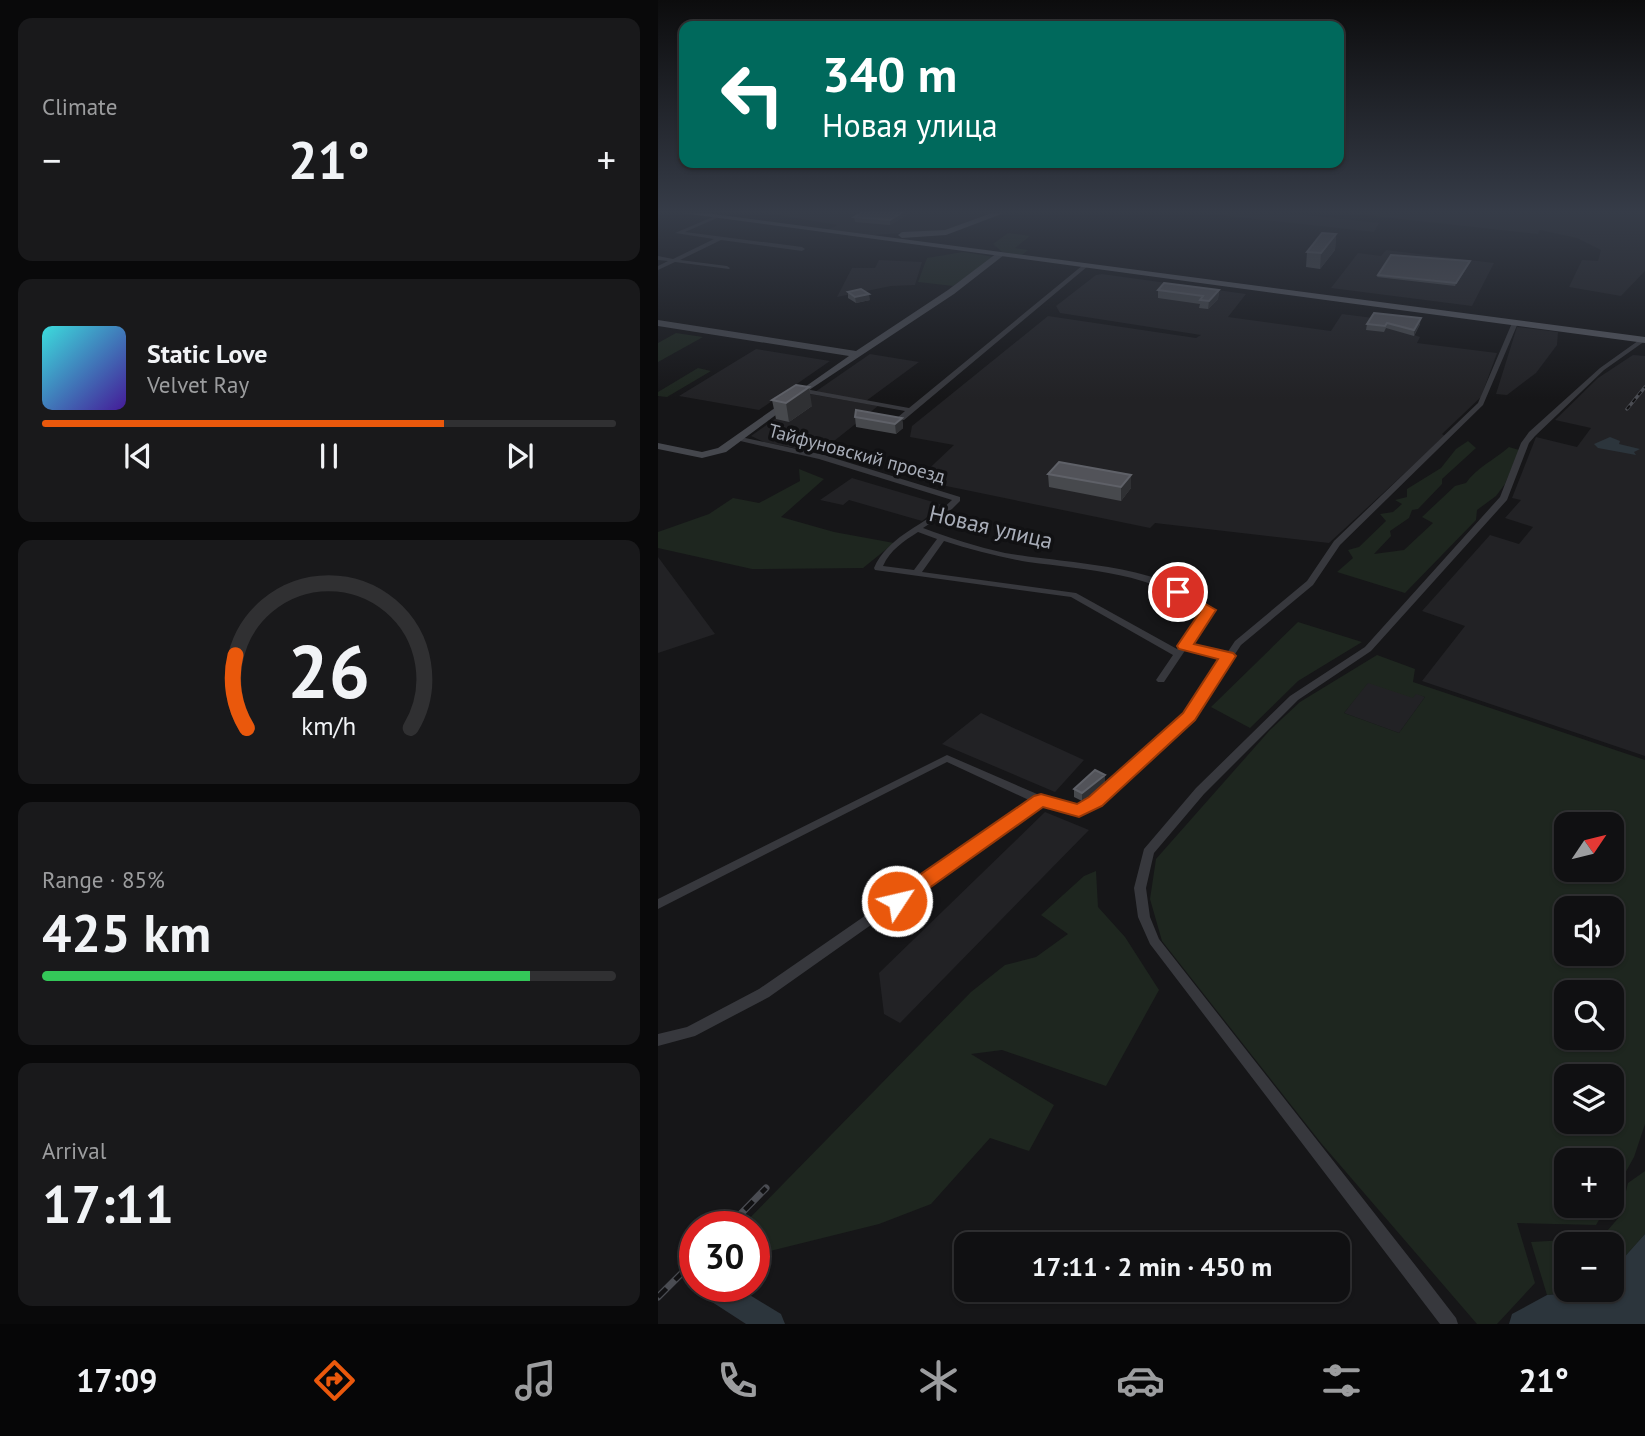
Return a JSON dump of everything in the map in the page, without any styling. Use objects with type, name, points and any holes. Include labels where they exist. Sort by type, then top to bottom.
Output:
[{"type":"main road","points":[[1151,275],[1645,340]]},
{"type":"street","points":[[658,446],[702,455],[712,454],[739,438],[971,275]]},
{"type":"street","points":[[901,418],[1074,275]]},
{"type":"street","points":[[658,323],[857,354]]},
{"type":"street","points":[[658,904],[947,758],[1041,800],[1079,811],[1095,802],[1189,716],[1228,656],[1256,625],[1310,583],[1338,543],[1481,404],[1515,323]]},
{"type":"street","points":[[1450,1324],[1396,1249],[1303,1137],[1154,941],[1144,917],[1140,888],[1149,852],[1200,792],[1294,698],[1368,649],[1504,498],[1525,443],[1532,434],[1602,369],[1645,340]]},
{"type":"street","points":[[805,391],[911,410]]},
{"type":"street","name":"Тайфуновский проезд","points":[[739,438],[821,457],[957,499],[917,529]]},
{"type":"street","name":"Новая улица","points":[[1161,680],[1181,650],[1209,610],[1165,586],[1117,573],[1002,555],[917,529],[880,560],[878,568],[1073,595],[1181,650],[1228,656]]},
{"type":"street","points":[[916,574],[942,538]]},
{"type":"street","points":[[658,1040],[690,1032],[764,993],[1041,800]]},
{"type":"shaded area","points":[[848,275],[918,275],[915,285],[891,286],[837,297]]},
{"type":"shaded area","points":[[921,275],[969,275],[953,286],[918,282]]},
{"type":"shaded area","points":[[1096,275],[1246,294],[1228,317],[1331,331],[1342,314],[1420,324],[1414,335],[1420,337],[1417,343],[1497,353],[1481,397],[1442,434],[1445,436],[1329,543],[1155,523],[1150,528],[917,480],[954,445],[910,437],[912,426],[1048,316],[1196,338],[1201,335],[1060,313],[1056,306]]},
{"type":"shaded area","points":[[1341,275],[1488,275],[1472,306],[1331,288]]},
{"type":"shaded area","points":[[1575,275],[1641,275],[1621,296],[1569,287]]},
{"type":"shaded area","points":[[1517,327],[1558,332],[1557,345],[1536,373],[1507,395],[1496,394]]},
{"type":"shaded area","points":[[676,333],[703,337],[658,362],[658,343]]},
{"type":"shaded area","points":[[756,349],[830,361],[759,410],[679,396]]},
{"type":"shaded area","points":[[870,354],[919,362],[866,401],[815,392]]},
{"type":"shaded area","points":[[1633,355],[1645,356],[1645,756],[1422,681],[1465,626],[1422,611],[1490,535],[1519,544],[1533,527],[1505,518],[1521,500],[1512,498],[1536,437],[1577,447],[1591,428],[1555,420],[1598,378]]},
{"type":"shaded area","points":[[698,368],[711,371],[667,397],[658,396],[658,392]]},
{"type":"shaded area","points":[[810,394],[878,406],[819,453],[764,442],[751,436]]},
{"type":"shaded area","points":[[1610,437],[1620,441],[1619,444],[1640,449],[1634,452],[1636,455],[1598,448],[1594,444]]},
{"type":"shaded area","points":[[1468,441],[1476,448],[1442,479],[1442,484],[1418,509],[1412,510],[1409,518],[1390,531],[1391,536],[1374,554],[1404,550],[1433,523],[1422,517],[1455,486],[1466,483],[1480,468],[1509,447],[1519,450],[1505,484],[1496,496],[1477,510],[1476,520],[1405,593],[1337,572],[1353,558],[1348,550],[1359,547],[1386,521],[1380,514],[1393,512],[1402,504],[1395,500],[1407,497],[1407,489],[1441,468],[1456,449]]},
{"type":"shaded area","points":[[799,469],[824,479],[781,517],[834,532],[894,543],[863,568],[752,569],[658,548],[658,532],[709,514],[733,498],[759,503],[800,481]]},
{"type":"shaded area","points":[[852,478],[943,505],[922,521],[849,500],[843,505],[820,500]]},
{"type":"shaded area","points":[[658,557],[715,634],[658,653]]},
{"type":"shaded area","points":[[1298,622],[1362,642],[1298,681],[1250,728],[1211,707]]},
{"type":"shaded area","points":[[1377,655],[1415,669],[1413,682],[1645,760],[1645,1124],[1634,1157],[1624,1175],[1624,1148],[1554,1148],[1554,1218],[1600,1218],[1596,1225],[1517,1223],[1535,1283],[1497,1324],[1477,1324],[1321,1143],[1162,941],[1150,899],[1156,859],[1270,730],[1300,702]],"holes":[[[1368,683],[1413,698],[1416,694],[1425,697],[1399,733],[1344,713]]]},
{"type":"shaded area","points":[[1368,682],[1412,697],[1416,693],[1425,697],[1399,733],[1344,713]]},
{"type":"shaded area","points":[[981,713],[1084,760],[1055,792],[942,744]]},
{"type":"shaded area","points":[[1045,812],[1089,830],[900,1023],[884,1014],[879,973]]},
{"type":"shaded area","points":[[1096,871],[1098,907],[1125,937],[1159,990],[1106,1086],[1002,1050],[971,1054],[1054,1105],[1029,1151],[990,1138],[931,1204],[879,1224],[770,1251],[770,1211],[757,1211],[971,992],[1005,965],[1036,957],[1068,934],[1041,915],[1084,876]]},
{"type":"shaded area","points":[[1645,1171],[1645,1234],[1624,1258],[1624,1232],[1606,1232],[1618,1218],[1624,1218],[1624,1200],[1628,1183]]},
{"type":"shaded area","points":[[1645,1234],[1645,1324],[1509,1324],[1512,1314],[1547,1295],[1554,1294],[1554,1302],[1624,1302],[1624,1258]]},
{"type":"shaded area","points":[[1554,1241],[1554,1294],[1547,1295],[1531,1242]]},
{"type":"building","points":[[1378,275],[1461,275],[1456,283]]},
{"type":"building","points":[[1164,283],[1219,290],[1209,301],[1200,300],[1203,296],[1158,290]]},
{"type":"building","points":[[861,289],[869,294],[855,297],[848,292]]},
{"type":"building","points":[[1374,313],[1421,318],[1414,330],[1387,323],[1385,326],[1367,324]]},
{"type":"building","points":[[796,385],[809,387],[786,403],[772,400]]},
{"type":"building","points":[[856,410],[902,418],[895,424],[855,417]]},
{"type":"building","points":[[1059,462],[1131,475],[1121,487],[1048,474]]},
{"type":"building","points":[[1095,770],[1105,775],[1082,793],[1074,789]]},
{"type":"waterway","points":[[736,1302],[771,1324]]},
{"type":"railway","points":[[1627,409],[1645,387]]},
{"type":"railway","points":[[744,1211],[766,1188]]},
{"type":"railway","points":[[658,1297],[679,1276]]},
{"type":"route","points":[[897,901],[1041,800],[1079,811],[1095,802],[1189,716],[1228,656],[1184,646],[1209,610],[1178,592]]}]
